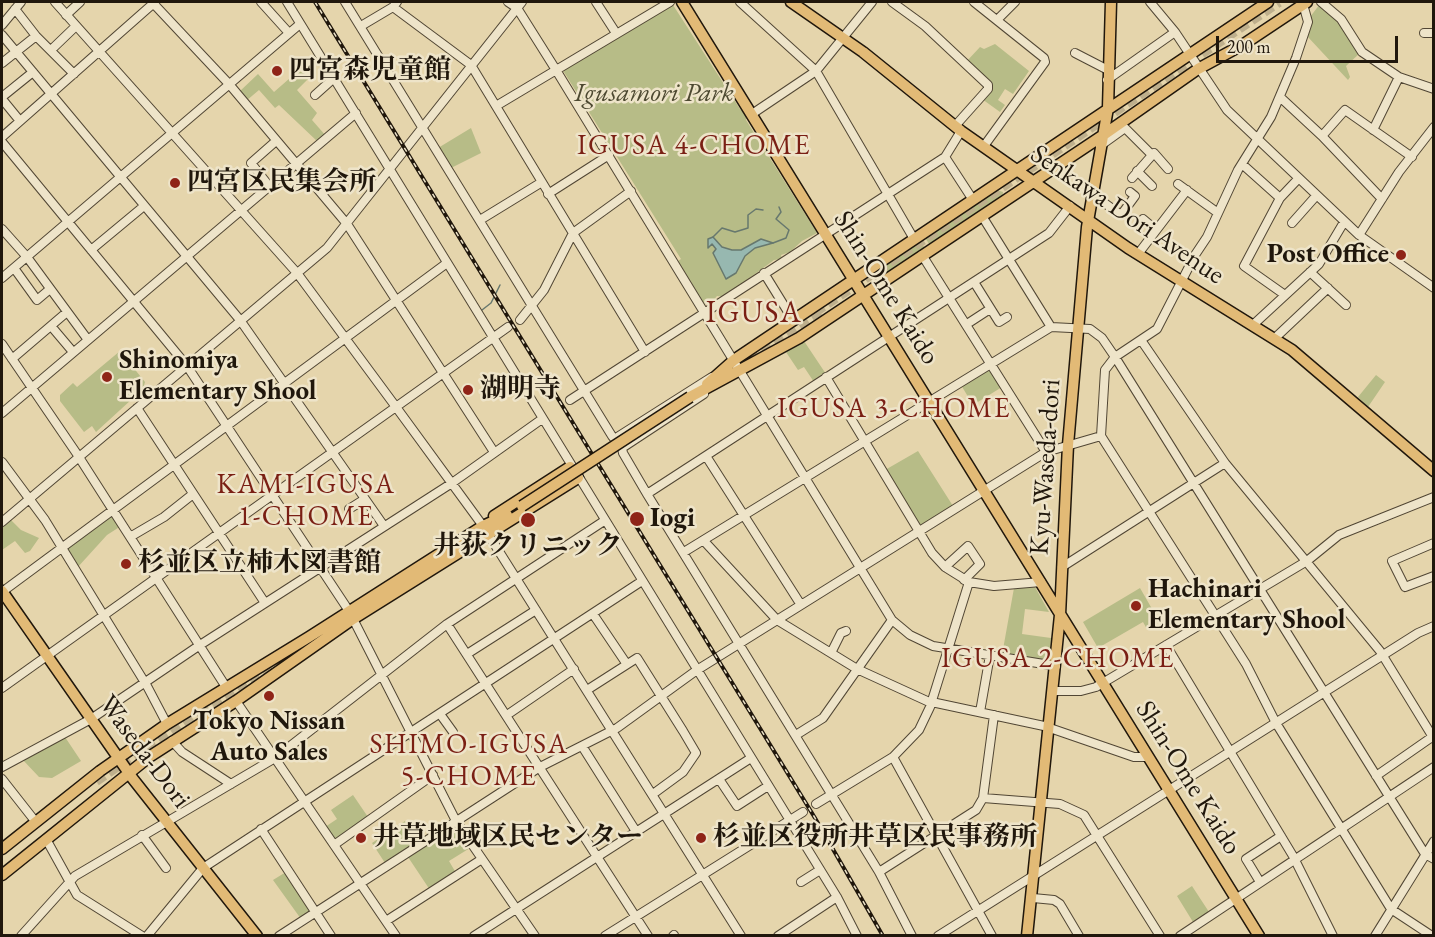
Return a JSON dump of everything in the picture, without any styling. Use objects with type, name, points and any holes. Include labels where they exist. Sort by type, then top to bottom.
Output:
[{"type":"main road","name":"Shin-Ome Kaido","points":[[682,2],[1259,936]]},
{"type":"main road","name":"Senkawa Dori Avenue","points":[[791,2],[842,37],[958,128],[1088,220],[1138,254],[1275,338],[1331,381],[1434,471]]},
{"type":"main road","name":"Kyu-Waseda-dori","points":[[1027,936],[1033,898],[1048,727],[1056,666],[1068,445],[1088,220],[1108,108],[1107,75],[1111,2]]},
{"type":"main road","points":[[2,875],[46,838],[102,781],[118,758],[135,746],[226,687],[351,615],[690,398],[734,369],[753,348],[1268,2]]},
{"type":"main road","points":[[1214,56],[1302,2]]},
{"type":"main road","points":[[734,369],[761,360],[863,295],[1057,165],[1101,141],[1144,106],[1198,69],[1244,44],[1302,2]]},
{"type":"main road","points":[[1150,81],[1150,93],[1155,96],[1160,95]]},
{"type":"main road","points":[[1134,92],[1144,96],[1144,106]]},
{"type":"main road","points":[[1046,151],[1045,160],[1057,165]]},
{"type":"main road","points":[[994,188],[1004,189],[1005,200]]},
{"type":"main road","points":[[875,267],[876,276],[886,280]]},
{"type":"main road","points":[[753,348],[753,356],[761,360]]},
{"type":"main road","points":[[485,529],[570,466]]},
{"type":"main road","points":[[485,529],[502,526],[578,478]]},
{"type":"main road","name":"Waseda-Dori","points":[[2,592],[128,772],[257,936]]},
{"type":"main road","points":[[2,849],[36,821],[102,781],[128,772],[236,701],[351,615]]},
{"type":"main road","points":[[135,746],[137,754],[145,760]]},
{"type":"main road","points":[[2,857],[102,781]]},
{"type":"main road","points":[[2,867],[102,781]]},
{"type":"street","points":[[55,2],[297,273],[452,483],[485,529],[537,610],[741,936]]},
{"type":"street","points":[[66,15],[80,2]]},
{"type":"street","points":[[2,137],[153,2],[229,84],[347,224],[494,452]]},
{"type":"street","points":[[277,2],[264,5],[289,33]]},
{"type":"street","points":[[287,2],[391,169],[570,466],[837,897],[857,936]]},
{"type":"street","points":[[345,2],[584,391],[612,436],[616,438],[647,494],[879,872],[912,936]]},
{"type":"street","points":[[508,2],[520,5],[556,70],[705,312],[734,369],[768,416],[892,620],[920,641],[1056,666]]},
{"type":"street","points":[[596,2],[616,33]]},
{"type":"street","points":[[496,106],[670,2]]},
{"type":"street","points":[[740,2],[816,71],[914,239]]},
{"type":"street","points":[[752,114],[816,71],[872,2]]},
{"type":"street","points":[[570,400],[945,157],[958,128],[988,89],[988,85],[925,26],[892,2]]},
{"type":"street","points":[[974,2],[1044,58],[1045,62],[984,146]]},
{"type":"street","points":[[997,20],[1015,2]]},
{"type":"street","points":[[1150,2],[1175,32],[1227,110],[1359,235],[1434,288]]},
{"type":"street","points":[[1302,2],[1308,15],[1305,35],[1280,97],[1259,140],[1242,164],[1157,329],[1115,357],[1105,370],[1102,381],[1101,436],[1216,615],[1246,664],[1276,723],[1391,909],[1432,936]]},
{"type":"street","points":[[1321,2],[1341,19],[1362,52],[1398,77],[1434,88]]},
{"type":"street","points":[[361,26],[395,4],[471,65],[645,352]]},
{"type":"street","points":[[2,25],[18,5],[36,36],[74,74]]},
{"type":"street","points":[[2,522],[327,248],[520,5]]},
{"type":"street","points":[[2,278],[300,24]]},
{"type":"street","points":[[51,50],[76,26]]},
{"type":"street","points":[[1075,53],[1107,75],[1175,32]]},
{"type":"street","points":[[2,35],[240,320],[384,526]]},
{"type":"street","points":[[2,63],[36,36]]},
{"type":"street","points":[[20,121],[2,98],[33,72]]},
{"type":"street","points":[[1373,129],[1398,77]]},
{"type":"street","points":[[315,95],[334,78]]},
{"type":"street","points":[[1280,97],[1322,136],[1382,199]]},
{"type":"street","points":[[1322,136],[1345,110],[1412,157]]},
{"type":"street","points":[[2,413],[356,113]]},
{"type":"street","points":[[1359,235],[1434,127]]},
{"type":"street","points":[[1101,141],[1125,128],[1152,155],[1154,153],[1168,169]]},
{"type":"street","points":[[269,186],[251,163],[276,141]]},
{"type":"street","points":[[2,142],[187,366],[351,615],[456,821],[535,936]]},
{"type":"street","points":[[548,194],[609,155]]},
{"type":"street","points":[[1152,155],[1135,175],[1152,186]]},
{"type":"street","points":[[945,157],[973,200]]},
{"type":"street","points":[[1242,164],[1280,198]]},
{"type":"street","points":[[1285,295],[1244,266],[1280,198],[1299,179]]},
{"type":"street","points":[[480,220],[542,182]]},
{"type":"street","points":[[1178,184],[1218,213]]},
{"type":"street","points":[[1138,254],[1187,190]]},
{"type":"street","points":[[520,320],[533,307],[573,234],[631,192]]},
{"type":"street","points":[[1092,194],[1121,215],[1135,196],[1130,192]]},
{"type":"street","points":[[1292,223],[1316,196]]},
{"type":"street","points":[[91,250],[144,206]]},
{"type":"street","points":[[647,494],[1049,233],[1070,206]]},
{"type":"street","points":[[982,216],[1051,327]]},
{"type":"street","points":[[1143,219],[1156,230]]},
{"type":"street","points":[[1254,324],[1319,264],[1344,222]]},
{"type":"street","points":[[3,232],[27,257],[88,340]]},
{"type":"street","points":[[922,255],[1046,452]]},
{"type":"street","points":[[2,592],[447,263]]},
{"type":"street","points":[[14,268],[37,300],[50,289]]},
{"type":"street","points":[[1310,272],[1346,306]]},
{"type":"street","points":[[764,273],[794,321]]},
{"type":"street","points":[[974,282],[999,322],[1007,317]]},
{"type":"street","points":[[1275,338],[1328,288]]},
{"type":"street","points":[[967,324],[990,309]]},
{"type":"street","points":[[12,359],[67,312]]},
{"type":"street","points":[[51,326],[73,352]]},
{"type":"street","points":[[2,673],[5,685],[45,654],[508,327]]},
{"type":"street","points":[[684,552],[1051,327],[1078,327],[1097,333],[1115,357],[1425,854],[1434,859]]},
{"type":"street","points":[[1141,340],[1226,463],[1383,655],[1433,738],[1376,776]]},
{"type":"street","points":[[2,344],[113,510],[226,687]]},
{"type":"street","points":[[616,438],[734,369]]},
{"type":"street","points":[[622,448],[734,369]]},
{"type":"street","points":[[826,377],[919,532],[945,567],[967,581],[994,586],[1041,582]]},
{"type":"street","points":[[136,408],[265,603]]},
{"type":"street","points":[[2,767],[91,719],[200,645],[452,483],[542,419]]},
{"type":"street","points":[[279,936],[540,767],[612,730],[697,670],[1046,452],[1101,436]]},
{"type":"street","points":[[706,456],[801,605]]},
{"type":"street","points":[[2,462],[31,497],[144,682],[167,724]]},
{"type":"street","points":[[1062,567],[1226,463]]},
{"type":"street","points":[[130,537],[164,517],[193,494]]},
{"type":"street","points":[[1053,691],[1081,692],[1102,683],[1306,561],[1340,535],[1434,497]]},
{"type":"street","points":[[349,509],[365,499]]},
{"type":"street","points":[[21,936],[69,883],[91,864],[275,759],[447,624],[604,521]]},
{"type":"street","points":[[704,540],[777,620],[857,669],[932,702],[1048,727],[1134,757],[1148,757]]},
{"type":"street","points":[[1434,543],[1392,561],[1405,587],[1434,576]]},
{"type":"street","points":[[816,804],[893,757],[914,738],[926,718],[949,648],[967,581],[980,564],[968,546],[945,567]]},
{"type":"street","points":[[147,936],[203,868],[487,685],[642,581]]},
{"type":"street","points":[[467,654],[537,610]]},
{"type":"street","points":[[593,614],[626,663]]},
{"type":"street","points":[[796,735],[823,718],[892,620]]},
{"type":"street","points":[[447,624],[648,936]]},
{"type":"street","points":[[938,936],[1383,655],[1434,626]]},
{"type":"street","points":[[831,653],[841,633],[846,631]]},
{"type":"street","points":[[1166,645],[1281,836],[1334,936]]},
{"type":"street","points":[[980,712],[990,655]]},
{"type":"street","points":[[587,690],[637,658],[696,753],[683,772],[652,794]]},
{"type":"street","points":[[507,715],[574,669]]},
{"type":"street","points":[[236,701],[396,936]]},
{"type":"street","points":[[440,714],[453,732]]},
{"type":"street","points":[[879,872],[973,813],[983,798],[994,715]]},
{"type":"street","points":[[172,741],[182,752],[231,784]]},
{"type":"street","points":[[582,746],[637,833]]},
{"type":"street","points":[[893,757],[980,910],[992,936]]},
{"type":"street","points":[[474,936],[666,815],[751,758]]},
{"type":"street","points":[[1180,936],[1434,767]]},
{"type":"street","points":[[334,845],[433,776]]},
{"type":"street","points":[[2,779],[36,821]]},
{"type":"street","points":[[719,779],[737,806],[768,786]]},
{"type":"street","points":[[695,795],[699,805]]},
{"type":"street","points":[[983,798],[1060,804],[1084,815],[1099,835],[1160,936]]},
{"type":"street","points":[[605,936],[803,812]]},
{"type":"street","points":[[261,829],[332,936]]},
{"type":"street","points":[[142,835],[166,868]]},
{"type":"street","points":[[1260,882],[1246,859],[1281,836]]},
{"type":"street","points":[[46,838],[69,883],[85,902],[142,936]]},
{"type":"street","points":[[1375,936],[1434,841]]},
{"type":"street","points":[[386,921],[482,859]]},
{"type":"street","points":[[801,882],[820,870]]},
{"type":"street","points":[[778,936],[837,897]]},
{"type":"street","points":[[1033,898],[1054,900],[1060,904],[1079,936]]},
{"type":"green space","points":[[1320,4],[1333,13],[1360,53],[1346,66],[1350,77],[1348,80],[1307,36],[1310,17]]},
{"type":"green space","name":"Igusamori Park","points":[[673,5],[740,109],[746,113],[746,120],[817,233],[802,241],[790,252],[781,255],[782,259],[774,260],[724,297],[717,296],[711,303],[705,304],[693,291],[691,281],[686,279],[678,261],[681,259],[562,69]]},
{"type":"green space","points":[[995,44],[1029,71],[1013,94],[1005,89],[998,100],[1005,105],[1000,112],[982,99],[990,88],[966,62],[980,47],[984,49]]},
{"type":"green space","points":[[298,71],[311,76],[297,90],[317,113],[312,120],[326,136],[318,142],[279,105],[275,108],[259,90],[246,101],[239,92],[258,74],[274,92]]},
{"type":"green space","points":[[471,128],[481,153],[451,168],[438,148]]},
{"type":"green space","points":[[997,190],[1003,192],[1002,199],[931,247],[924,236]]},
{"type":"green space","points":[[919,239],[926,250],[884,275],[878,273],[877,270]]},
{"type":"green space","points":[[804,341],[826,374],[814,382],[804,367],[798,370],[786,352]]},
{"type":"green space","points":[[120,351],[145,382],[143,389],[96,432],[92,426],[84,432],[60,401],[60,395],[73,383],[77,387]]},
{"type":"green space","points":[[989,368],[1002,387],[973,405],[961,385]]},
{"type":"green space","points":[[1376,375],[1385,382],[1368,407],[1358,397]]},
{"type":"green space","points":[[918,451],[953,506],[921,526],[885,470]]},
{"type":"green space","points":[[113,514],[121,526],[107,535],[77,568],[67,549]]},
{"type":"green space","points":[[11,520],[21,530],[39,538],[30,551],[25,553],[15,541],[2,550],[2,527]]},
{"type":"green space","points":[[1035,587],[1049,612],[1025,609],[1022,634],[1051,638],[1049,662],[1002,655],[1014,588]]},
{"type":"green space","points":[[1140,588],[1159,621],[1147,629],[1143,622],[1098,648],[1083,622]]},
{"type":"green space","points":[[65,737],[81,761],[52,778],[39,777],[22,759]]},
{"type":"green space","points":[[353,795],[368,817],[337,840],[332,839],[325,827],[337,819],[331,810]]},
{"type":"green space","points":[[405,821],[418,842],[385,863],[372,843]]},
{"type":"green space","points":[[456,826],[470,848],[449,861],[456,873],[430,890],[408,857]]},
{"type":"green space","points":[[286,872],[313,911],[301,919],[273,880]]},
{"type":"green space","points":[[1192,886],[1209,912],[1193,922],[1177,896]]},
{"type":"water","points":[[713,237],[722,247],[732,250],[741,250],[761,239],[773,243],[755,248],[745,256],[736,273],[726,279],[713,253],[716,249],[712,244],[708,248],[708,239]]},
{"type":"waterway","points":[[773,243],[786,238],[789,230],[776,219],[781,212],[779,207]]},
{"type":"waterway","points":[[713,237],[722,228],[735,232],[748,228],[748,215],[756,209],[763,210]]},
{"type":"waterway","points":[[482,310],[491,303],[500,285]]},
{"type":"tunnel","points":[[815,312],[1279,2]]},
{"type":"tunnel","points":[[750,360],[825,311]]},
{"type":"tunnel","points":[[201,715],[301,650]]},
{"type":"tunnel","points":[[96,781],[205,707]]},
{"type":"railway","points":[[315,2],[815,818],[883,936]]},
{"type":"place","name":"四宮森児童館","points":[[277,71]]},
{"type":"place","name":"四宮区民集会所","points":[[175,183]]},
{"type":"place","name":"Post Office","points":[[1401,255]]},
{"type":"place","name":"Shinomiya Elementary Shool","points":[[107,377]]},
{"type":"place","name":"湖明寺","points":[[468,390]]},
{"type":"place","name":"Iogi","points":[[637,519]]},
{"type":"place","name":"井荻クリニック","points":[[528,520]]},
{"type":"place","name":"杉並区立柿木図書館","points":[[126,564]]},
{"type":"place","name":"Hachinari Elementary Shool","points":[[1136,606]]},
{"type":"place","name":"Tokyo Nissan Auto Sales","points":[[269,696]]},
{"type":"place","name":"井草地域区民センター","points":[[361,838]]},
{"type":"place","name":"杉並区役所井草区民事務所","points":[[701,838]]},
{"type":"district","name":"IGUSA 4-CHOME","points":[[694,146]]},
{"type":"district","name":"IGUSA","points":[[754,314]]},
{"type":"district","name":"IGUSA 3-CHOME","points":[[894,409]]},
{"type":"district","name":"KAMI-IGUSA 1-CHOME","points":[[306,501]]},
{"type":"district","name":"IGUSA 2-CHOME","points":[[1058,659]]},
{"type":"district","name":"SHIMO-IGUSA 5-CHOME","points":[[469,761]]}]
